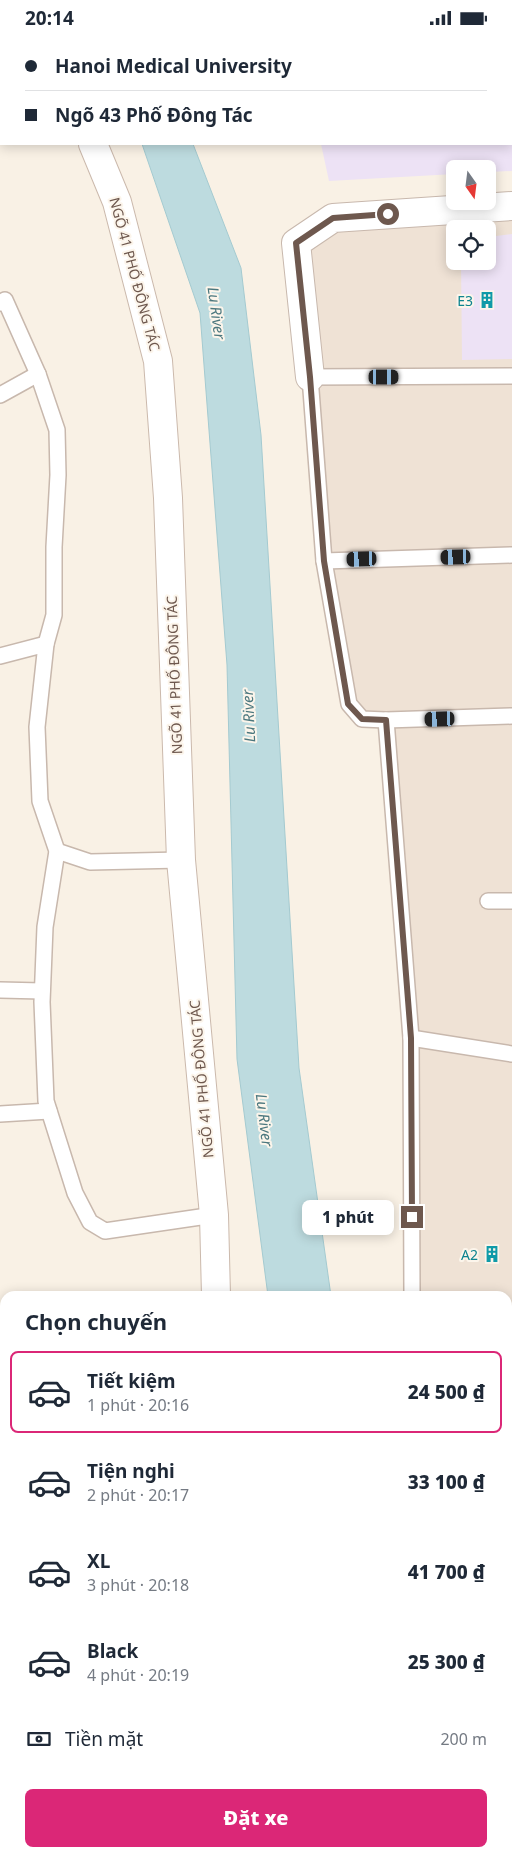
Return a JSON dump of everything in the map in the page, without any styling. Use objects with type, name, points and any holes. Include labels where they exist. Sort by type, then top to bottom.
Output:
[{"type":"street","name":"NGÕ 41 PHỐ ĐÔNG TÁC","points":[[93,145],[117,202],[158,361],[168,498],[182,860],[214,1215],[216,1291]]},
{"type":"street","points":[[310,377],[296,243],[333,218],[512,206]]},
{"type":"lane","points":[[0,303],[5,300],[38,374],[57,431],[54,615],[46,644],[37,727],[40,801],[57,851],[45,927],[42,991],[46,1101],[75,1193],[90,1221],[105,1231],[214,1215]]},
{"type":"lane","points":[[0,395],[38,374]]},
{"type":"lane","points":[[512,376],[310,377],[324,561],[348,704],[362,719],[512,716]]},
{"type":"lane","points":[[324,561],[512,555]]},
{"type":"lane","points":[[0,656],[46,644]]},
{"type":"lane","points":[[386,720],[411,1038],[412,1291]]},
{"type":"lane","points":[[57,851],[90,862],[182,860]]},
{"type":"lane","points":[[488,901],[512,901]]},
{"type":"lane","points":[[0,991],[42,991]]},
{"type":"lane","points":[[411,1038],[512,1054]]},
{"type":"lane","points":[[0,1114],[49,1111]]},
{"type":"shaded area","points":[[321,145],[512,145],[512,171],[496,172],[496,160],[446,160],[446,174],[329,181]]},
{"type":"shaded area","points":[[512,206],[512,1291],[412,1291],[411,1038],[386,721],[362,719],[349,704],[324,561],[296,243],[333,218],[452,210],[496,210],[496,207]]},
{"type":"shaded area","name":"E3","points":[[512,234],[512,359],[462,360],[461,270],[496,270],[496,236]]},
{"type":"water","name":"Lu River","points":[[142,145],[193,145],[241,268],[261,435],[299,1068],[330,1291],[267,1291],[237,1059],[227,665],[200,313]]},
{"type":"place","name":"E3","points":[[487,300]]},
{"type":"place","name":"A2","points":[[492,1254]]},
{"type":"route","points":[[388,214],[333,218],[296,243],[310,377],[324,561],[348,704],[362,719],[386,720],[411,1038],[412,1217]]}]
